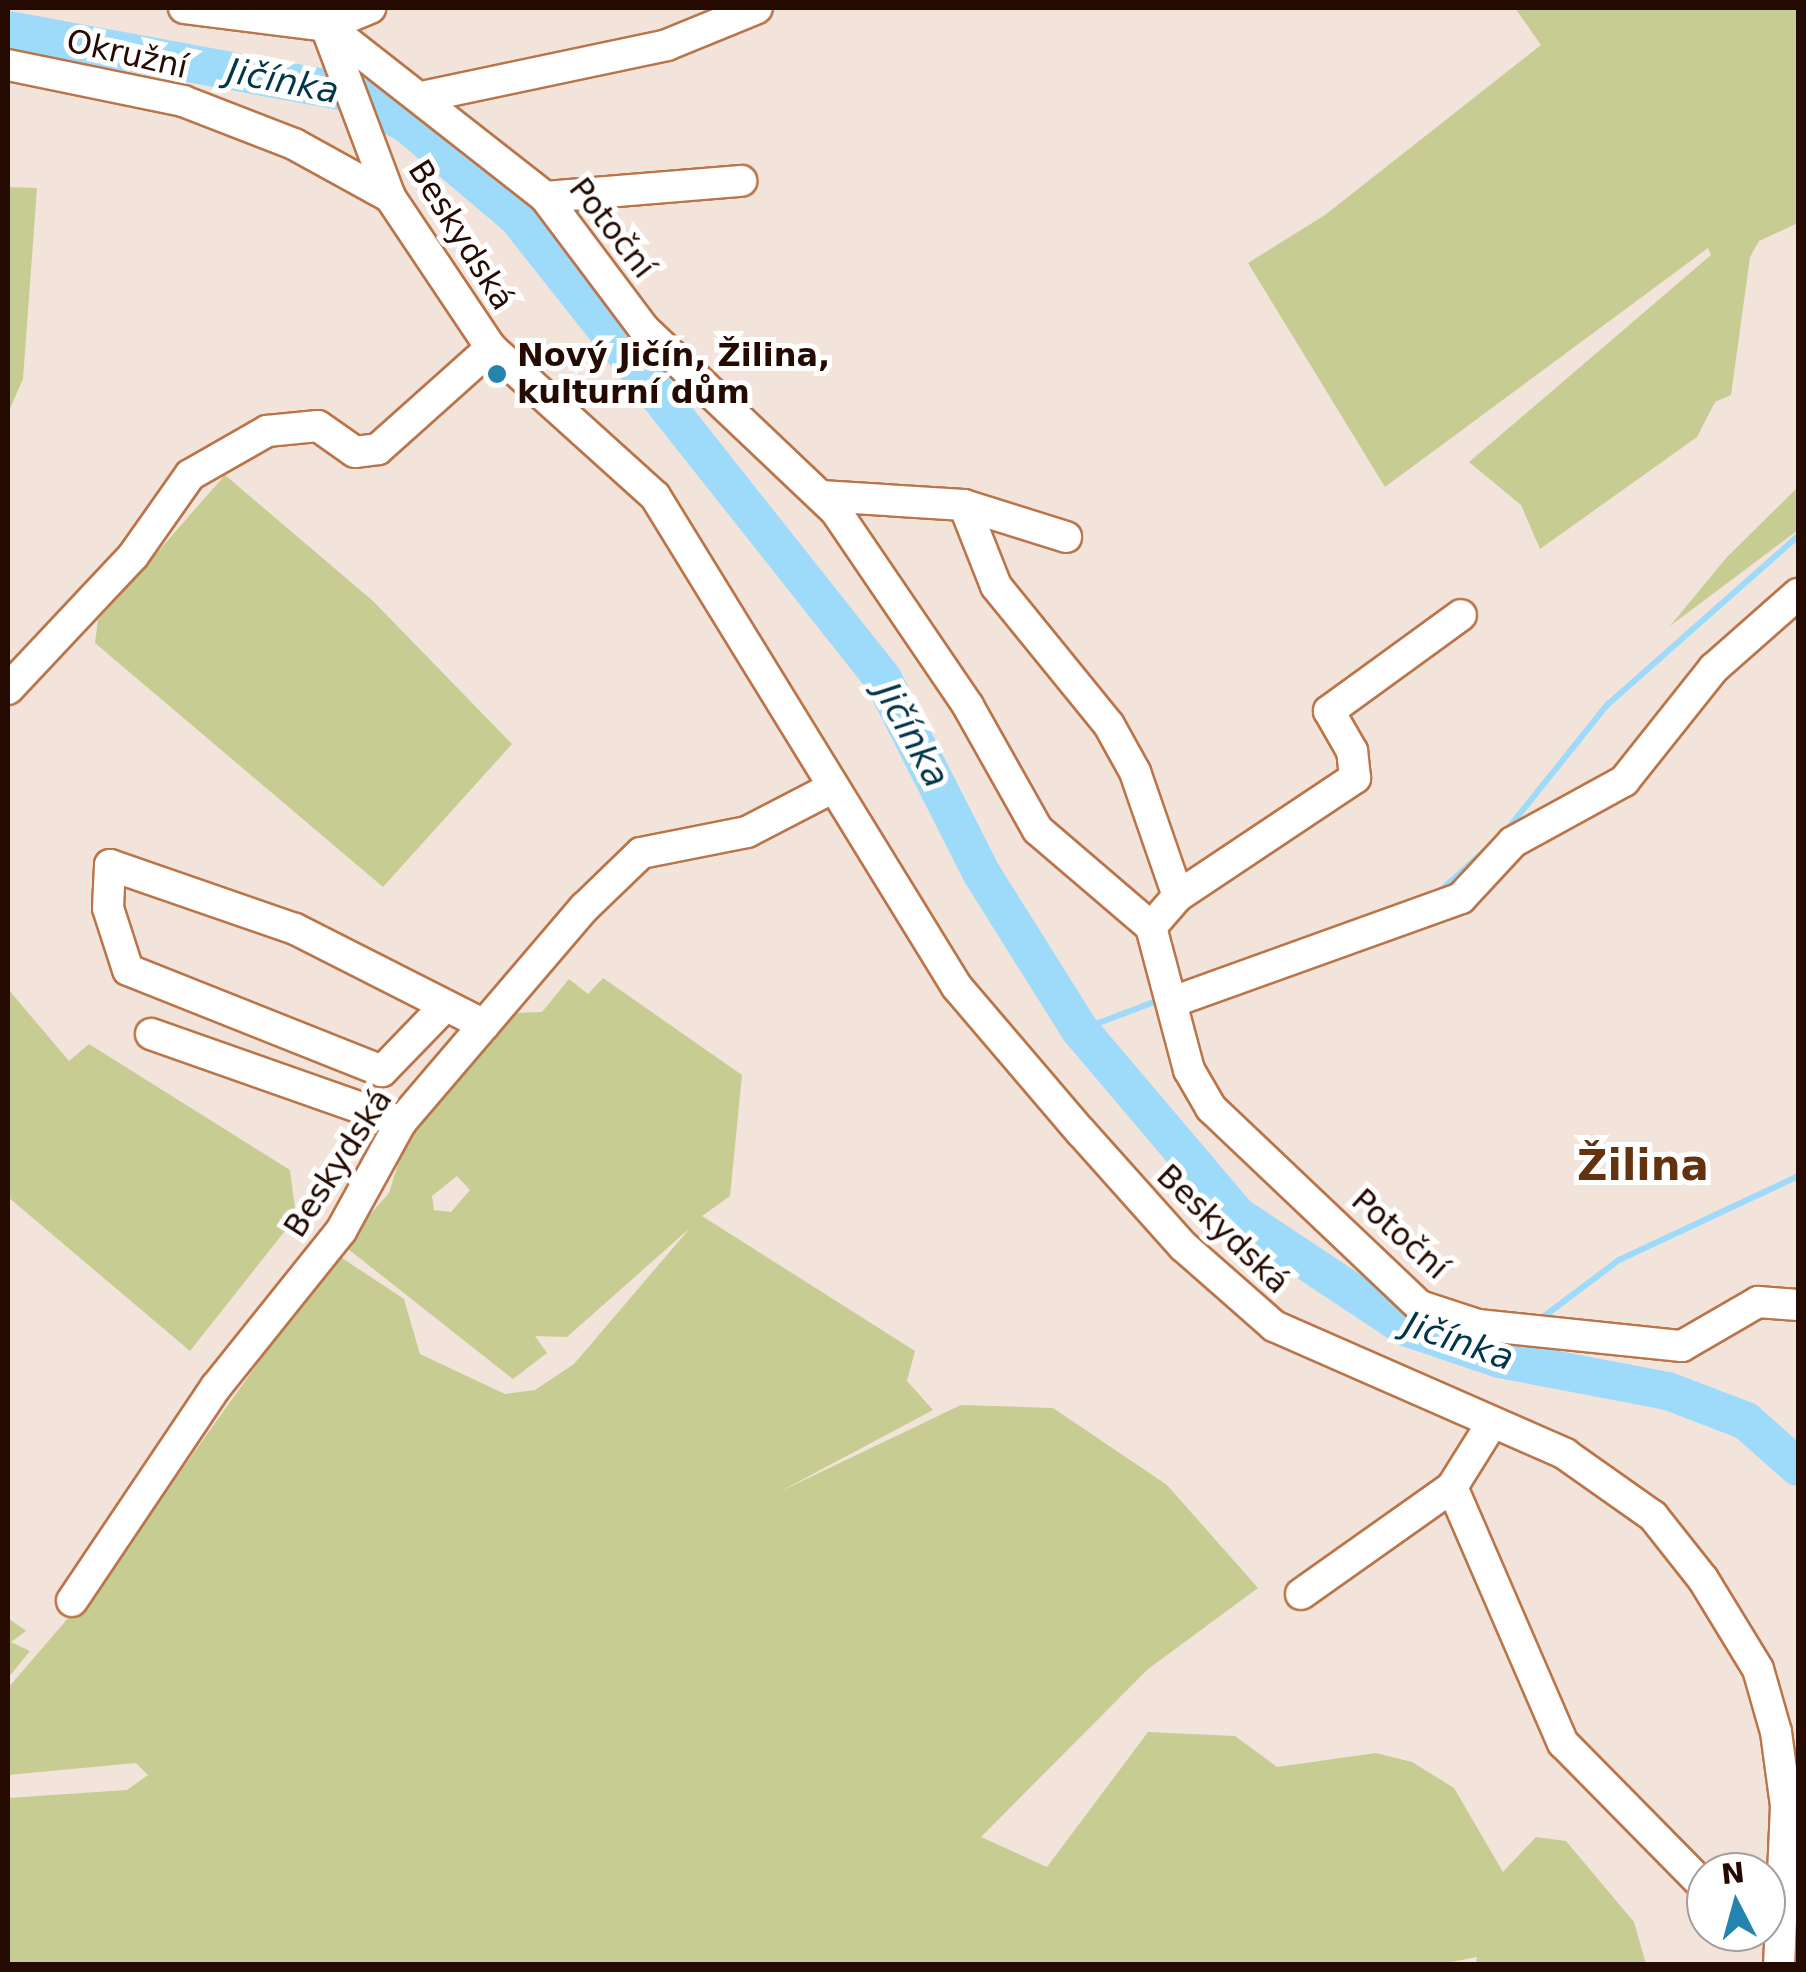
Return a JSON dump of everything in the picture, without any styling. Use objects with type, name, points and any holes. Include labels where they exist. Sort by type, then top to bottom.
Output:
[{"type":"street","points":[[184,8],[327,29],[370,8]]},
{"type":"street","points":[[426,96],[667,45],[757,8]]},
{"type":"street","name":"Potoční","points":[[327,29],[426,96],[545,196],[644,330],[822,496],[968,706],[1038,830],[1151,926],[1175,1001],[1188,1070],[1211,1108],[1420,1306],[1478,1326],[1682,1346],[1758,1302],[1798,1306]]},
{"type":"street","name":"Beskydská","points":[[327,29],[390,197],[491,348],[655,496],[957,987],[1231,1294],[1313,1348],[1566,1454],[1654,1516],[1758,1669],[1785,1784],[1779,1960]]},
{"type":"street","name":"Okružní","points":[[8,65],[183,102],[294,144],[390,197]]},
{"type":"street","points":[[545,196],[741,181]]},
{"type":"street","points":[[8,689],[133,556],[190,475],[267,432],[318,426],[355,452],[378,449],[491,348]]},
{"type":"street","points":[[822,496],[964,505],[1066,537]]},
{"type":"street","points":[[964,505],[996,586],[1109,725],[1178,896]]},
{"type":"street","points":[[1175,1001],[1461,898],[1513,842],[1624,781],[1714,668],[1798,594]]},
{"type":"street","points":[[1151,926],[1178,896],[1355,778],[1352,751],[1328,711],[1461,615]]},
{"type":"street","name":"Beskydská","points":[[72,1601],[216,1387],[341,1230],[401,1122],[641,853],[747,832],[832,788]]},
{"type":"street","points":[[445,1006],[382,1071],[128,970],[108,908],[110,865],[295,930],[484,1025]]},
{"type":"street","points":[[151,1034],[401,1122]]},
{"type":"street","points":[[1301,1594],[1452,1487],[1492,1422]]},
{"type":"street","points":[[1452,1487],[1563,1744],[1686,1868]]},
{"type":"green space","points":[[1515,8],[1798,8],[1798,223],[1759,241],[1750,257],[1731,395],[1715,402],[1697,437],[1540,549],[1521,505],[1469,462],[1711,255],[1708,248],[1385,487],[1248,263],[1325,215],[1541,45]]},
{"type":"green space","points":[[8,187],[37,188],[23,379],[8,413]]},
{"type":"green space","points":[[225,475],[373,601],[512,744],[383,887],[95,643],[98,620]]},
{"type":"green space","points":[[1798,487],[1798,530],[1670,626],[1727,557]]},
{"type":"green space","points":[[603,978],[742,1075],[730,1196],[702,1216],[915,1351],[907,1381],[933,1410],[779,1492],[961,1405],[1053,1408],[1167,1485],[1258,1588],[1148,1669],[981,1837],[1047,1867],[1148,1732],[1235,1736],[1277,1767],[1376,1753],[1412,1762],[1454,1788],[1503,1872],[1536,1837],[1566,1841],[1634,1922],[1646,1964],[1476,1964],[1477,1957],[1441,1964],[8,1964],[8,1798],[127,1790],[148,1775],[136,1763],[8,1775],[8,1688],[112,1567],[336,1254],[404,1299],[420,1354],[505,1394],[535,1390],[574,1364],[690,1228],[567,1337],[535,1336],[547,1353],[513,1379],[343,1245],[389,1193],[406,1138],[514,1013],[542,1012],[569,979],[588,994]],"holes":[[[457,1176],[470,1190],[451,1212],[434,1210],[432,1196]]]},
{"type":"green space","points":[[8,989],[69,1061],[89,1044],[290,1170],[296,1217],[190,1351],[8,1197]]},
{"type":"green space","points":[[8,1618],[26,1631],[11,1642],[30,1651],[8,1678]]},
{"type":"waterway","name":"Jičínka","points":[[8,30],[351,93],[407,124],[517,217],[883,679],[982,874],[1080,1030],[1238,1216],[1405,1327],[1500,1359],[1668,1391],[1746,1421],[1798,1467]]},
{"type":"waterway","points":[[1506,831],[1607,705],[1798,536]]},
{"type":"waterway","points":[[1439,892],[1489,847]]},
{"type":"waterway","points":[[1080,1030],[1162,999]]},
{"type":"waterway","points":[[1539,1320],[1619,1260],[1798,1176]]},
{"type":"waterway","points":[[1500,1359],[1520,1340]]},
{"type":"place","name":"Nový Jičín, Žilina, kulturní dům","points":[[497,374]]},
{"type":"district","name":"Žilina","points":[[1643,1166]]}]
